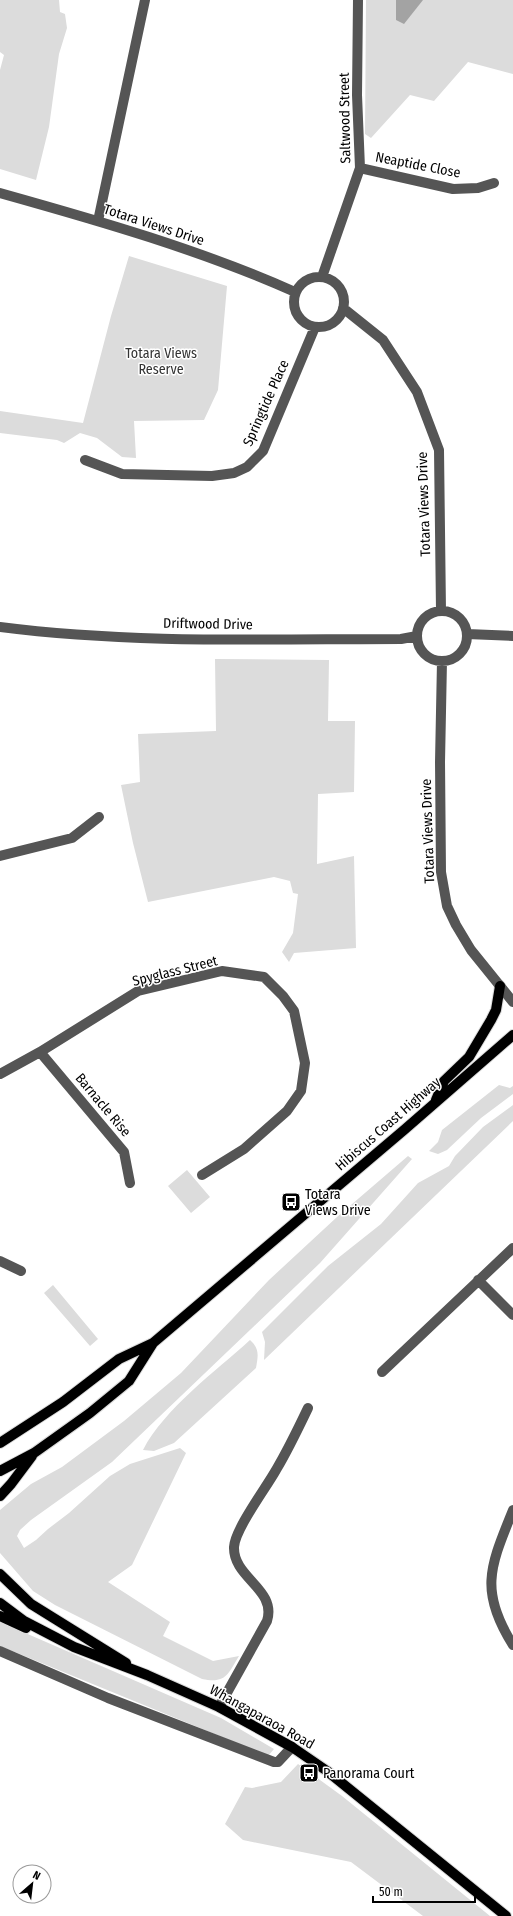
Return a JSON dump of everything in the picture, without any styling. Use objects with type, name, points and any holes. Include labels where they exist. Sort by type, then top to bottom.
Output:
[{"type":"main road","points":[[434,1104],[444,1081],[469,1057],[491,1020],[496,1010],[500,986]]},
{"type":"main road","name":"Hibiscus Coast Highway","points":[[0,1443],[63,1402],[119,1359],[153,1343],[434,1104],[513,1034]]},
{"type":"main road","name":"Hibiscus Coast Highway","points":[[0,1471],[34,1453],[90,1413],[128,1381],[153,1343]]},
{"type":"main road","points":[[0,1496],[34,1453]]},
{"type":"main road","name":"Whangaparaoa Road","points":[[0,1574],[31,1604],[54,1620],[147,1675]]},
{"type":"main road","name":"Whangaparaoa Road","points":[[0,1603],[24,1621],[74,1647],[147,1675],[219,1707],[292,1747],[327,1771],[506,1916]]},
{"type":"main road","points":[[0,1616],[54,1642],[74,1647]]},
{"type":"street","points":[[98,221],[145,0]]},
{"type":"street","name":"Saltwood Street","points":[[322,277],[360,168],[357,95],[358,0]]},
{"type":"street","name":"Neaptide Close","points":[[360,168],[454,189],[478,188],[494,184]]},
{"type":"street","name":"Totara Views Drive","points":[[0,193],[98,221],[258,275],[296,292]]},
{"type":"street","points":[[314,277],[322,277],[332,281],[339,287],[344,300],[343,308],[338,318],[331,324],[315,327],[298,317],[293,300],[296,292],[306,280],[314,277]]},
{"type":"street","name":"Totara Views Drive","points":[[343,308],[383,340],[417,392],[439,450],[441,611]]},
{"type":"street","name":"Springtide Place","points":[[85,460],[122,474],[212,476],[234,473],[247,467],[263,451],[315,327]]},
{"type":"street","points":[[441,611],[448,612],[461,620],[467,634],[463,650],[450,660],[436,661],[424,654],[417,643],[416,636],[421,622],[433,612],[441,611]]},
{"type":"street","name":"Driftwood Drive","points":[[0,628],[60,635],[224,639],[401,639],[416,636]]},
{"type":"street","points":[[467,634],[513,636]]},
{"type":"street","name":"Totara Views Drive","points":[[442,661],[440,762],[441,872],[447,906],[471,950],[513,1002]]},
{"type":"street","points":[[0,856],[72,838],[99,817]]},
{"type":"street","name":"Spyglass Street","points":[[0,1074],[40,1052],[138,991],[222,971],[264,977],[280,992],[294,1011],[304,1063],[301,1091],[287,1111],[244,1149],[202,1175]]},
{"type":"street","name":"Barnacle Rise","points":[[40,1052],[124,1152],[130,1183]]},
{"type":"street","points":[[382,1372],[513,1248]]},
{"type":"street","points":[[0,1261],[21,1270]]},
{"type":"street","points":[[478,1280],[513,1315]]},
{"type":"street","points":[[219,1707],[267,1621],[269,1612],[268,1603],[238,1563],[235,1554],[235,1538],[278,1468],[308,1408]]},
{"type":"street","points":[[513,1510],[496,1550],[491,1584],[493,1602],[498,1618],[513,1644]]},
{"type":"street","points":[[0,1651],[108,1698],[274,1762],[278,1762],[292,1747]]},
{"type":"green space","points":[[0,0],[59,0],[60,12],[65,14],[67,28],[59,54],[49,127],[36,180],[0,169],[0,70],[4,55],[0,52]]},
{"type":"green space","points":[[366,0],[513,0],[513,74],[468,62],[434,101],[410,95],[371,138],[365,134]]},
{"type":"green space","name":"Totara Views Reserve","points":[[129,256],[227,286],[218,390],[204,420],[134,421],[136,458],[122,457],[97,438],[80,433],[64,443],[57,440],[0,433],[0,411],[83,423],[111,316]]},
{"type":"green space","points":[[215,659],[329,660],[328,721],[355,721],[354,792],[318,794],[317,864],[354,856],[356,948],[294,953],[289,962],[282,952],[293,933],[298,894],[293,893],[290,881],[274,877],[148,902],[133,843],[121,785],[140,782],[138,734],[216,731]]},
{"type":"green space","points":[[499,1085],[510,1088],[513,1086],[513,1094],[481,1118],[447,1150],[438,1154],[429,1151],[438,1142],[442,1130]]},
{"type":"green space","points":[[513,1105],[513,1121],[264,1360],[265,1342],[262,1332],[328,1266],[381,1224],[418,1183],[449,1166],[455,1156],[483,1127]]},
{"type":"green space","points":[[408,1156],[412,1159],[320,1263],[112,1462],[31,1520],[20,1530],[17,1536],[24,1548],[69,1513],[110,1476],[130,1464],[180,1448],[186,1453],[132,1565],[108,1582],[170,1622],[163,1636],[213,1661],[239,1656],[229,1673],[221,1679],[202,1679],[55,1605],[33,1591],[0,1553],[0,1510],[31,1484],[62,1467],[124,1421],[181,1373],[269,1280],[337,1217]]},
{"type":"green space","points":[[187,1170],[210,1197],[191,1213],[168,1186]]},
{"type":"green space","points":[[53,1285],[98,1339],[90,1346],[44,1293]]},
{"type":"green space","points":[[250,1340],[257,1350],[258,1356],[256,1368],[174,1443],[154,1451],[143,1450],[152,1435],[177,1405]]},
{"type":"green space","points":[[0,1622],[221,1718],[274,1749],[268,1756],[0,1646]]},
{"type":"green space","points":[[298,1764],[342,1796],[490,1916],[423,1916],[351,1862],[243,1840],[225,1824],[245,1787],[252,1788],[281,1782]]},
{"type":"shaded area","points":[[396,0],[423,0],[404,24],[396,20]]},
{"type":"place","name":"Totara Views Drive","points":[[291,1202]]},
{"type":"place","name":"Panorama Court","points":[[309,1773]]}]
